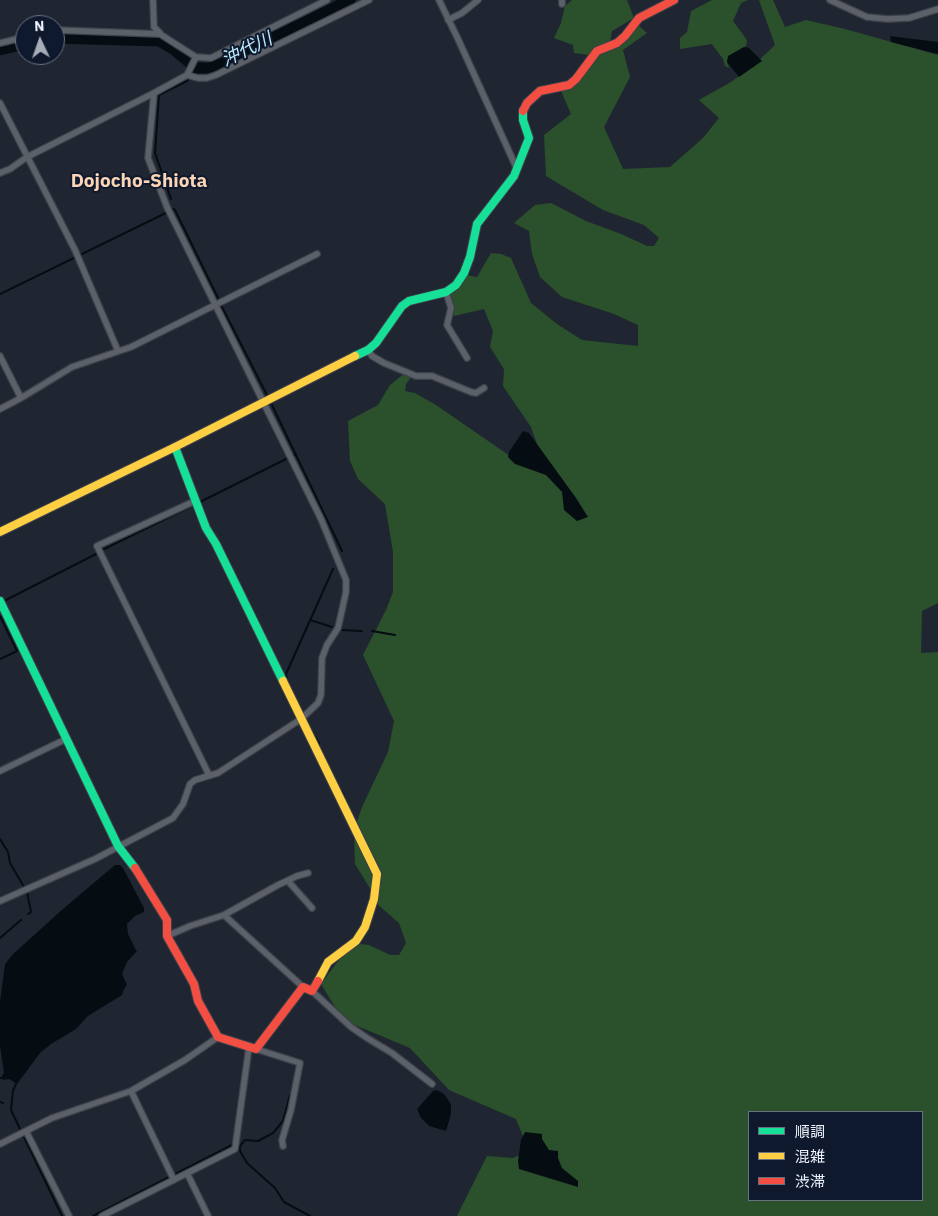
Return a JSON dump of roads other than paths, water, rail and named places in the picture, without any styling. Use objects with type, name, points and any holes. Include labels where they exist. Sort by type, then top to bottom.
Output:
[{"type":"street","points":[[153,0],[154,27],[160,34],[196,57],[211,58],[327,0]]},
{"type":"street","points":[[187,75],[198,78],[216,75],[369,0]]},
{"type":"street","points":[[438,0],[517,169]]},
{"type":"street","points":[[448,20],[462,14],[478,0]]},
{"type":"street","points":[[0,532],[368,350],[376,343],[402,306],[409,301],[446,292],[456,285],[464,274],[475,238],[476,224],[514,176],[517,169],[529,138],[523,120],[523,111],[527,102],[540,91],[569,85],[576,79],[597,51],[616,43],[625,36],[639,18],[674,0]]},
{"type":"street","points":[[830,0],[867,17],[887,19],[909,18],[938,9]]},
{"type":"street","points":[[65,30],[160,34]]},
{"type":"street","points":[[0,43],[15,39]]},
{"type":"street","points":[[0,173],[27,157],[187,75],[196,57]]},
{"type":"street","points":[[0,901],[95,859],[173,818],[183,804],[190,784],[218,773],[301,719],[318,703],[321,695],[322,658],[327,645],[338,628],[346,592],[346,580],[321,519],[265,402],[214,304],[167,207],[148,158],[154,93]]},
{"type":"street","points":[[0,103],[75,250],[118,351]]},
{"type":"street","points":[[0,409],[72,367],[131,347],[317,254]]},
{"type":"street","points":[[446,292],[451,308],[447,325],[467,358]]},
{"type":"street","points":[[368,350],[372,356],[384,363],[416,376],[432,376],[476,393],[484,388]]},
{"type":"street","points":[[0,356],[21,398]]},
{"type":"street","points":[[175,447],[206,528],[216,544],[377,874],[374,899],[365,927],[356,941],[328,962],[312,992]]},
{"type":"street","points":[[195,501],[97,546],[209,775]]},
{"type":"street","points":[[0,601],[118,846],[127,856],[167,920],[167,936],[194,984],[198,1001],[218,1037],[300,1063],[291,1110],[282,1140],[283,1146]]},
{"type":"street","points":[[0,771],[66,739]]},
{"type":"street","points":[[167,936],[190,926],[224,916],[288,881],[308,873]]},
{"type":"street","points":[[288,881],[312,908]]},
{"type":"street","points":[[224,916],[351,1027],[392,1053],[432,1084]]},
{"type":"street","points":[[102,1216],[235,1149],[252,1048],[303,987]]},
{"type":"street","points":[[0,1144],[52,1118],[131,1091],[185,1060],[218,1037]]},
{"type":"street","points":[[131,1091],[174,1180]]},
{"type":"street","points":[[26,1131],[69,1216]]},
{"type":"street","points":[[187,1173],[208,1216]]},
{"type":"waterway","name":"沖代川","points":[[65,38],[159,41],[173,49],[196,68],[211,68],[350,0]]},
{"type":"waterway","name":"沖代川","points":[[0,50],[15,46]]},
{"type":"waterway","name":"沖代川","points":[[192,74],[196,68]]},
{"type":"waterway","points":[[171,199],[155,153],[159,95],[187,81],[189,78]]},
{"type":"waterway","points":[[0,294],[174,209]]},
{"type":"waterway","points":[[175,210],[219,300]]},
{"type":"waterway","points":[[221,305],[268,397]]},
{"type":"waterway","points":[[271,403],[342,551]]},
{"type":"waterway","points":[[198,503],[296,454]]},
{"type":"waterway","points":[[102,550],[194,505]]},
{"type":"waterway","points":[[2,602],[98,553]]},
{"type":"waterway","points":[[287,681],[286,674],[333,569]]},
{"type":"waterway","points":[[0,616],[17,651],[0,659]]},
{"type":"waterway","points":[[310,620],[332,627]]},
{"type":"waterway","points":[[341,630],[362,631]]},
{"type":"waterway","points":[[372,631],[395,635]]},
{"type":"waterway","points":[[310,729],[319,743],[319,747]]},
{"type":"waterway","points":[[325,760],[333,775]]},
{"type":"waterway","points":[[336,782],[344,796]]},
{"type":"waterway","points":[[0,839],[8,852],[10,863],[27,892],[31,912],[28,914]]},
{"type":"waterway","points":[[0,938],[21,920]]},
{"type":"waterway","points":[[16,1084],[13,1091],[11,1110],[21,1131]]},
{"type":"waterway","points":[[93,1216],[232,1145],[240,1146],[245,1140],[258,1141],[273,1133],[283,1121],[290,1095]]},
{"type":"waterway","points":[[23,1135],[62,1216]]},
{"type":"waterway","points":[[240,1146],[240,1151],[247,1163],[275,1188],[284,1202],[310,1216]]},
{"type":"district","name":"Dojocho-Shiota","points":[[139,182]]}]
